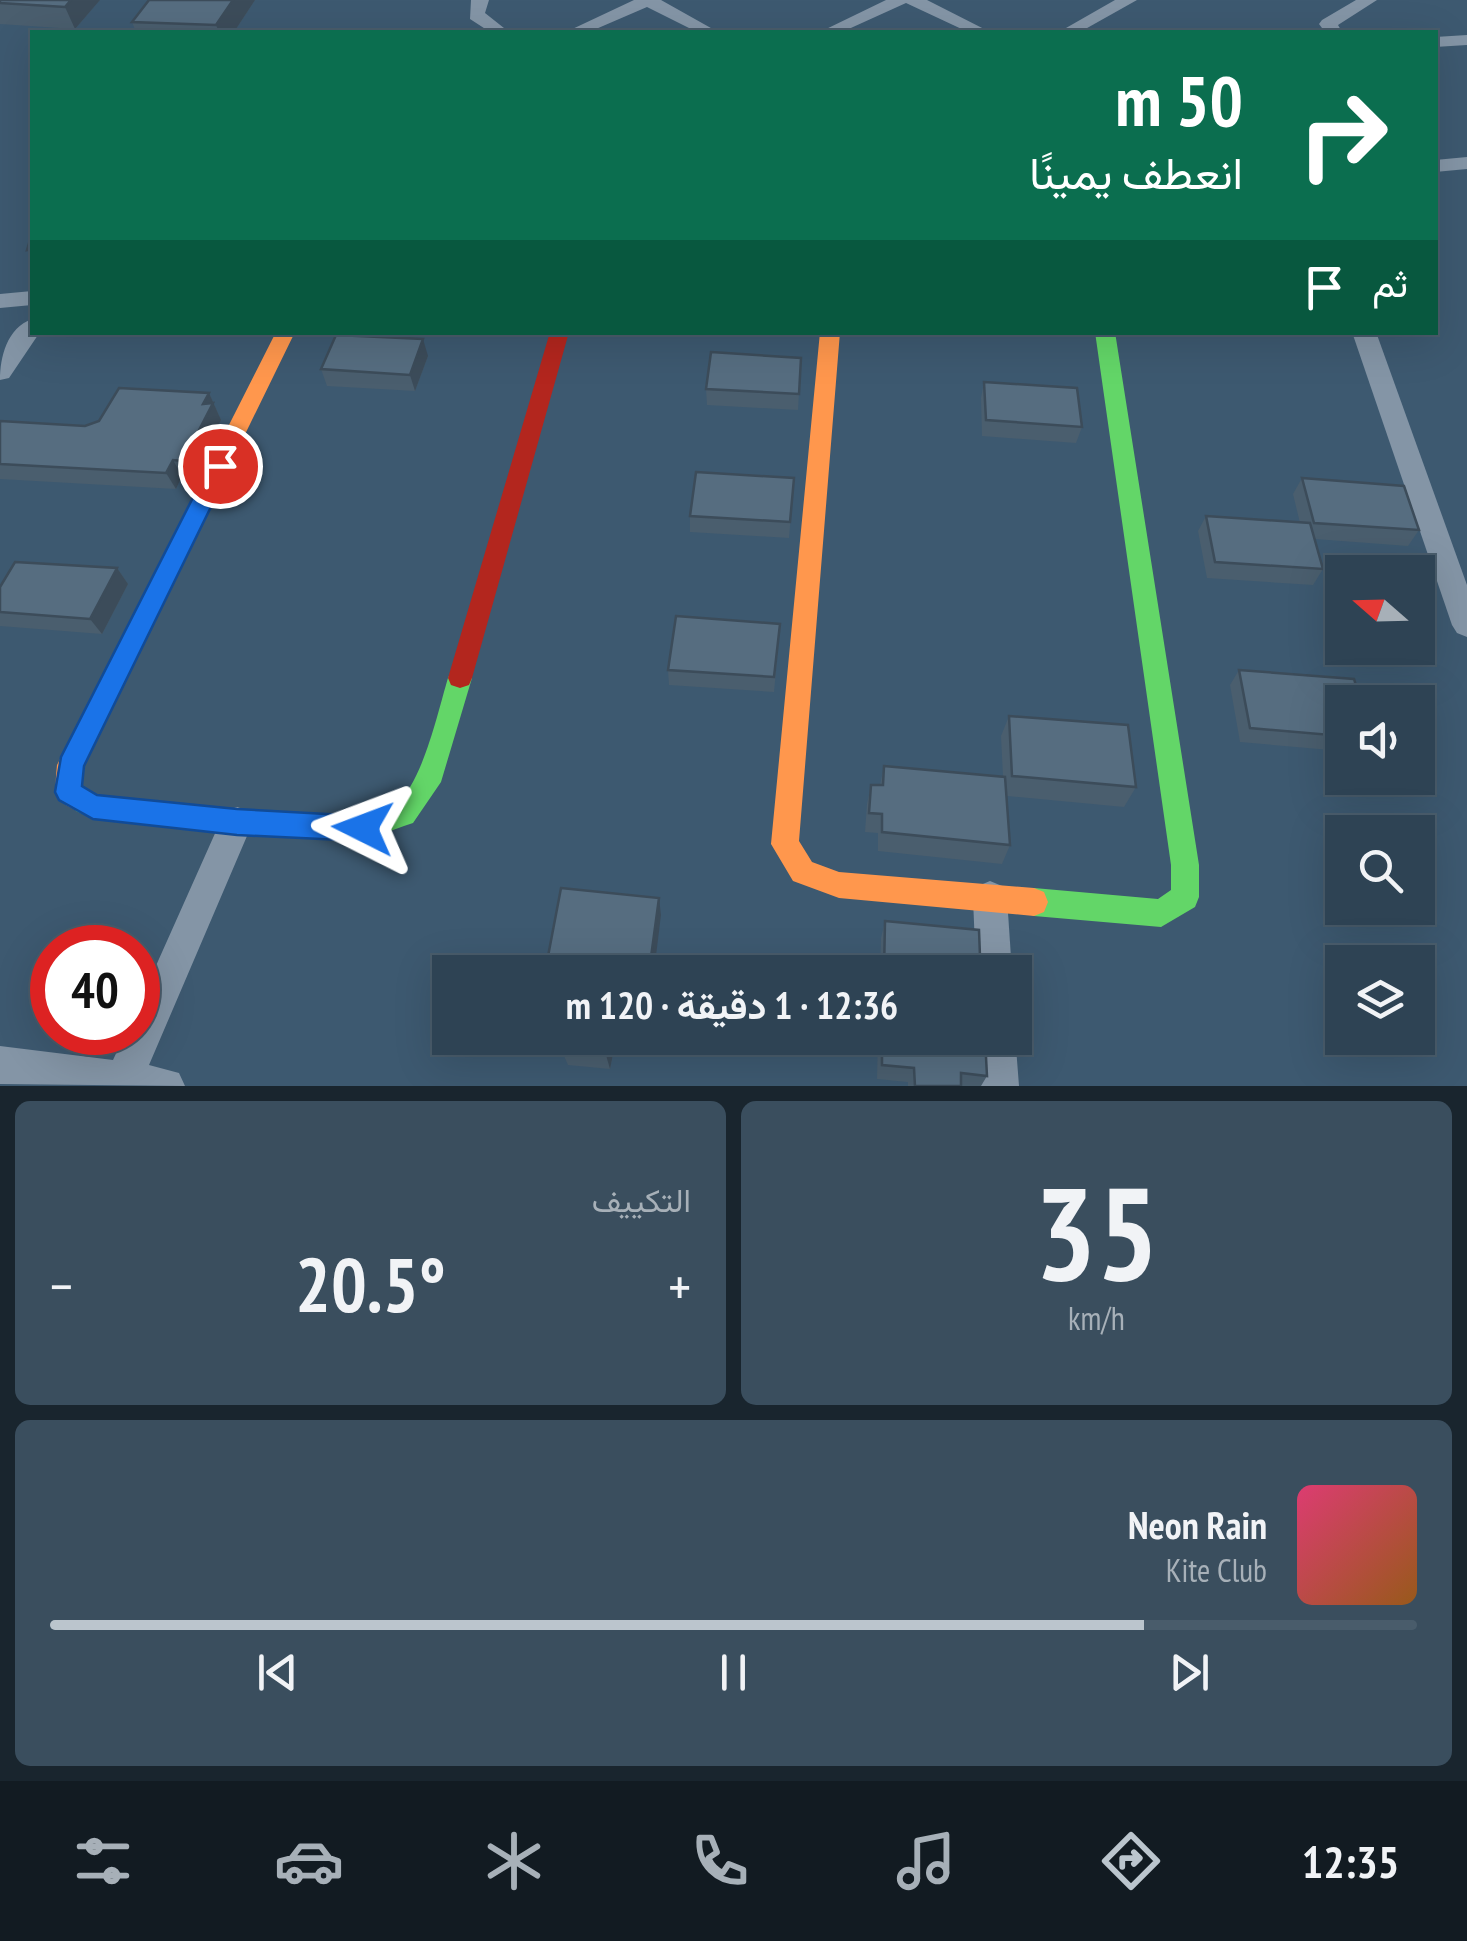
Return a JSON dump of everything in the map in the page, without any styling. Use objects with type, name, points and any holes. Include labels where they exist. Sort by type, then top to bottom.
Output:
[{"type":"street","points":[[480,0],[476,16],[498,30]]},
{"type":"street","points":[[580,30],[648,0],[705,30]]},
{"type":"street","points":[[834,30],[900,0]]},
{"type":"street","points":[[912,0],[976,30]]},
{"type":"street","points":[[1072,30],[1128,0]]},
{"type":"street","points":[[1332,30],[1328,24],[1368,0]]},
{"type":"street","points":[[1438,42],[1467,40]]},
{"type":"street","points":[[1438,166],[1467,164]]},
{"type":"street","points":[[0,301],[30,298]]},
{"type":"street","points":[[0,372],[30,330]]},
{"type":"street","points":[[285,335],[70,765],[68,792],[93,807],[237,822],[363,828],[404,814],[432,774],[559,335]]},
{"type":"street","points":[[830,335],[785,844],[803,872],[839,885],[1160,913],[1185,897],[1182,845],[1105,335]]},
{"type":"street","points":[[1365,335],[1467,625]]},
{"type":"street","points":[[124,1079],[237,822]]},
{"type":"street","points":[[990,898],[993,955]]},
{"type":"street","points":[[999,1055],[1000,1086]]},
{"type":"street","points":[[0,1065],[166,1086]]},
{"type":"building","points":[[0,0],[71,0],[65,7]]},
{"type":"building","points":[[149,0],[233,0],[216,25],[132,22]]},
{"type":"building","points":[[336,335],[423,339],[410,375],[321,369]]},
{"type":"building","points":[[711,352],[801,358],[799,394],[706,389]]},
{"type":"building","points":[[984,382],[1077,388],[1082,427],[986,420]]},
{"type":"building","points":[[119,388],[209,393],[203,404],[213,403],[183,461],[173,460],[166,473],[0,464],[0,421],[85,426],[99,421]]},
{"type":"building","points":[[696,472],[794,478],[790,522],[690,516]]},
{"type":"building","points":[[1302,478],[1404,486],[1419,530],[1314,523]]},
{"type":"building","points":[[1206,516],[1310,523],[1323,569],[1215,562]]},
{"type":"building","points":[[15,562],[117,568],[90,619],[0,612],[0,587]]},
{"type":"building","points":[[676,616],[780,624],[774,677],[668,670]]},
{"type":"building","points":[[1239,670],[1354,679],[1356,685],[1325,685],[1325,735],[1250,728]]},
{"type":"building","points":[[1009,716],[1128,725],[1136,787],[1012,776]]},
{"type":"building","points":[[884,766],[1005,777],[1010,845],[882,832],[882,814],[869,813],[871,785],[883,785]]},
{"type":"building","points":[[561,888],[659,898],[651,955],[548,955]]},
{"type":"building","points":[[885,921],[979,930],[980,955],[884,955]]},
{"type":"building","points":[[882,1055],[986,1055],[987,1076],[961,1073],[961,1086],[915,1086],[914,1068],[882,1065]]},
{"type":"traffic: fast","points":[[1034,902],[1161,913],[1185,897],[1185,865],[1105,335]]},
{"type":"traffic: fast","points":[[85,802],[93,807],[237,822],[363,828],[404,814],[432,774],[460,678]]},
{"type":"traffic: slow","points":[[85,802],[68,792],[70,765],[285,335]]},
{"type":"traffic: slow","points":[[830,335],[785,844],[803,872],[839,885],[1034,902]]},
{"type":"traffic: jam","points":[[460,678],[559,335]]},
{"type":"route","points":[[220,466],[70,765],[68,792],[93,807],[237,822],[363,828]]}]
